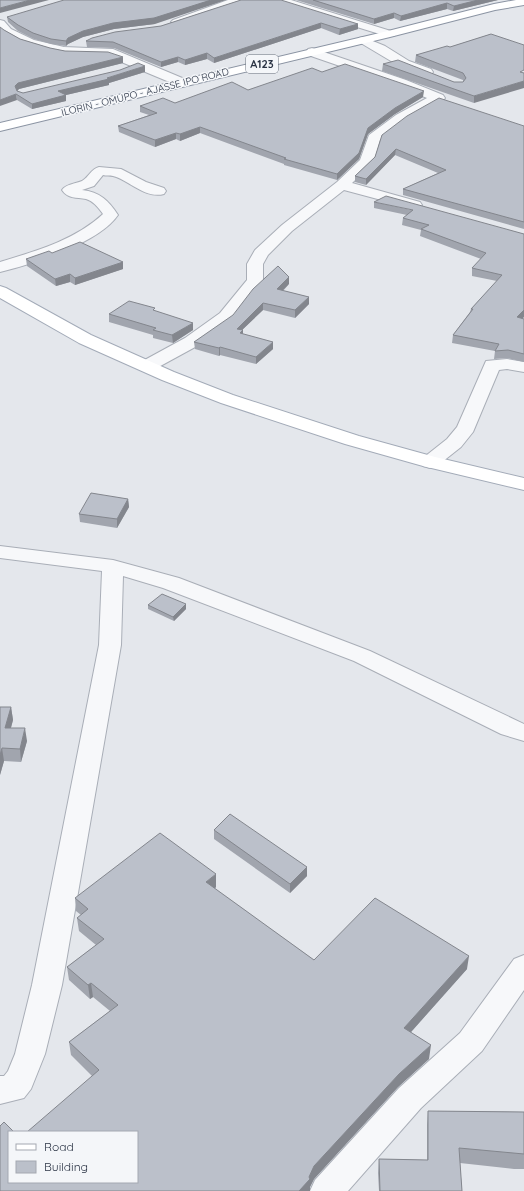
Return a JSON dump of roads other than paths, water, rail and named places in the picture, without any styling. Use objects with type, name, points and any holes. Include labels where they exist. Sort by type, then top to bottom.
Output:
[{"type":"main road","name":"ILORIN - OMUPO - AJASSE IPO ROAD","points":[[0,127],[524,1]]},
{"type":"main road","points":[[0,290],[85,339],[168,376],[234,401],[352,440],[430,462],[524,484]]},
{"type":"street","points":[[165,26],[226,4],[242,0]]},
{"type":"street","points":[[280,0],[390,34]]},
{"type":"street","points":[[0,19],[12,16]]},
{"type":"street","points":[[0,23],[7,31],[46,48],[64,51],[109,52],[138,63],[182,83]]},
{"type":"street","points":[[64,51],[88,40]]},
{"type":"street","points":[[363,40],[381,48],[405,64],[438,76]]},
{"type":"street","points":[[312,52],[402,83],[451,102]]},
{"type":"street","points":[[121,69],[138,63]]},
{"type":"street","points":[[147,366],[191,342],[226,317],[255,281],[255,264],[261,253],[287,228],[342,185],[367,162],[374,138],[401,118],[437,97]]},
{"type":"street","points":[[0,267],[77,238],[102,224],[111,216],[106,206],[91,196],[74,194],[69,190],[89,183],[99,171],[116,172],[141,185],[159,191]]},
{"type":"street","points":[[342,185],[426,208]]},
{"type":"street","points":[[430,462],[454,443],[466,428],[492,365],[507,364],[524,367]]},
{"type":"street","points":[[0,552],[113,566],[171,583],[362,656],[510,728],[524,733]]},
{"type":"street","points":[[0,1090],[13,1088],[20,1079],[30,1054],[47,986],[110,645],[113,566]]},
{"type":"street","points":[[327,1191],[410,1098],[472,1042],[524,967]]}]
